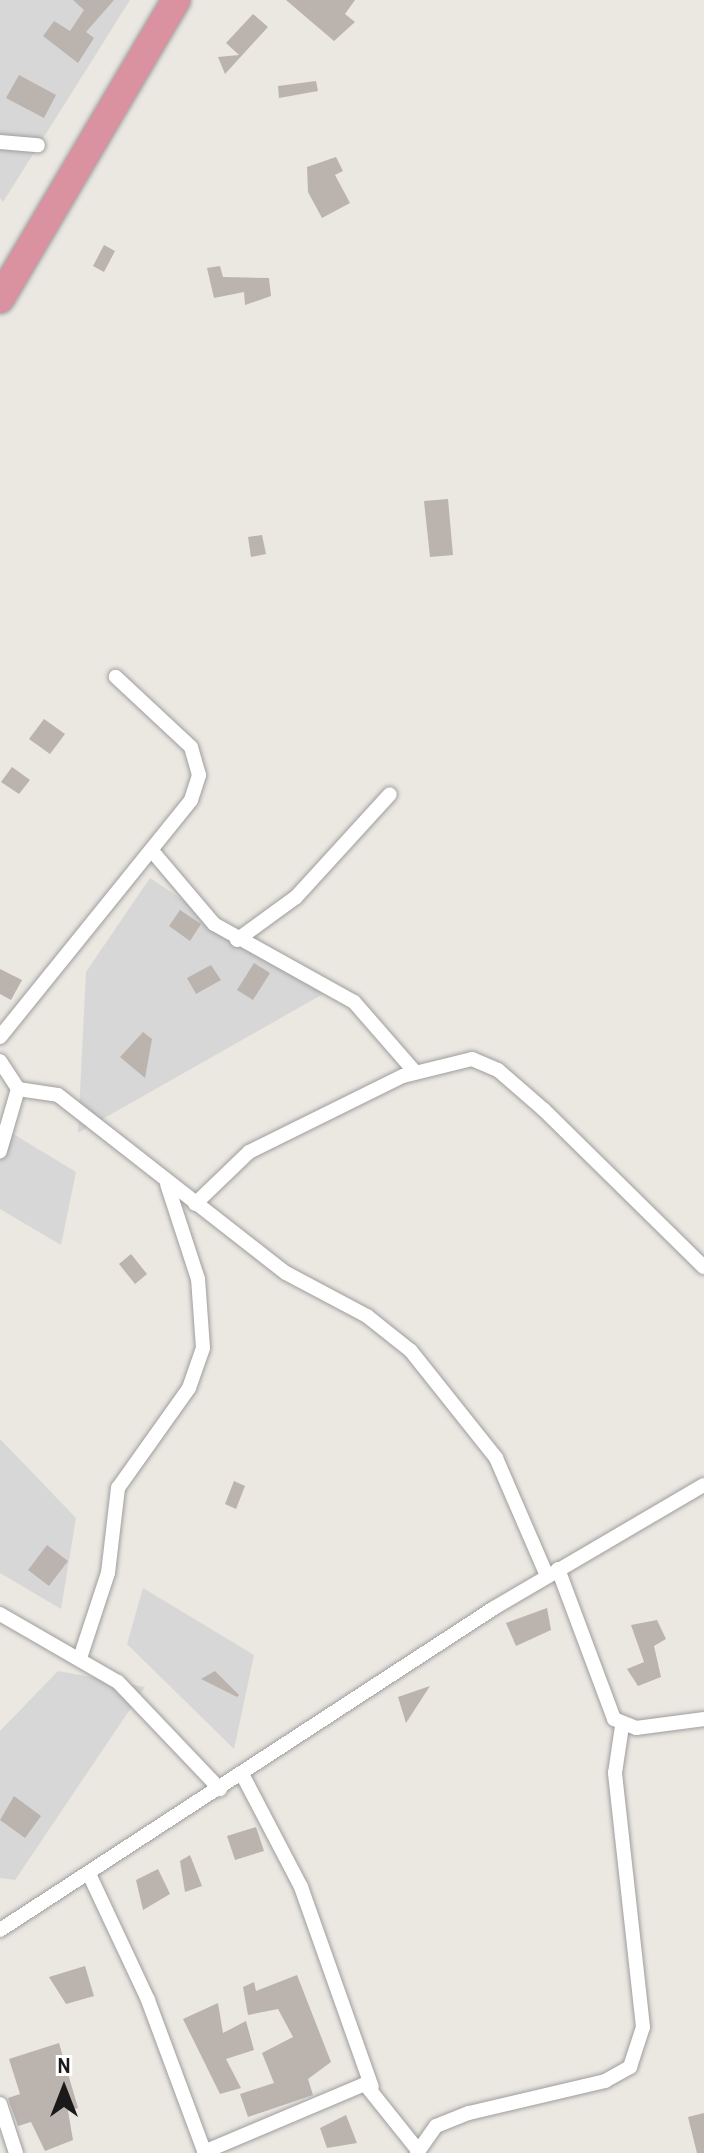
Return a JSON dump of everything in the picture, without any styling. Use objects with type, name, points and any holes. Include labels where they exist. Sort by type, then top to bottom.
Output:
[{"type":"highway","points":[[0,299],[176,0]]},
{"type":"street","points":[[0,142],[38,145]]},
{"type":"street","points":[[0,1037],[125,876],[153,852],[191,800],[199,766],[178,732],[116,677]]},
{"type":"street","points":[[237,940],[296,897],[390,794]]},
{"type":"street","points":[[153,852],[237,940],[354,1002],[415,1072]]},
{"type":"street","points":[[195,1204],[249,1152],[415,1072],[472,1059],[498,1070],[704,1267]]},
{"type":"street","points":[[0,1061],[18,1089],[58,1095],[286,1273],[367,1316],[411,1351],[496,1458],[553,1572],[606,1709],[622,1726]]},
{"type":"street","points":[[0,1151],[18,1089]]},
{"type":"street","points":[[81,1655],[108,1573],[118,1488],[189,1388],[203,1348],[198,1279],[167,1183]]},
{"type":"street","points":[[0,1930],[90,1876],[553,1572],[704,1485]]},
{"type":"street","points":[[0,1614],[81,1655],[118,1682],[220,1789]]},
{"type":"street","points":[[622,1726],[704,1719]]},
{"type":"street","points":[[242,1774],[301,1887],[372,2087],[417,2151],[436,2126],[469,2113],[605,2081],[630,2067],[638,2050],[641,1991],[615,1773],[622,1726]]},
{"type":"street","points":[[90,1876],[142,1985],[205,2152],[359,2085],[372,2087]]},
{"type":"street","points":[[0,2104],[16,2153]]},
{"type":"shaded area","points":[[0,0],[130,0],[3,202],[0,198]]},
{"type":"shaded area","points":[[150,878],[323,994],[78,1133],[86,972]]},
{"type":"shaded area","points":[[0,1126],[76,1172],[61,1245],[0,1209]]},
{"type":"shaded area","points":[[0,1439],[76,1518],[61,1609],[0,1573]]},
{"type":"shaded area","points":[[143,1588],[254,1655],[234,1749],[127,1644]]},
{"type":"shaded area","points":[[58,1671],[145,1687],[15,1880],[0,1878],[0,1731]]},
{"type":"building","points":[[73,0],[114,0],[86,32],[94,38],[78,63],[43,36],[54,21],[70,31],[84,10]]},
{"type":"building","points":[[286,0],[355,0],[345,14],[355,22],[334,41]]},
{"type":"building","points":[[253,14],[268,27],[225,74],[218,57],[239,55],[226,43]]},
{"type":"building","points":[[19,75],[56,95],[44,118],[6,98]]},
{"type":"building","points":[[316,81],[318,91],[279,98],[278,86]]},
{"type":"building","points":[[336,157],[343,171],[335,175],[350,203],[322,218],[308,192],[307,167]]},
{"type":"building","points":[[104,245],[115,251],[104,272],[93,266]]},
{"type":"building","points":[[220,266],[223,277],[269,278],[271,296],[245,305],[244,292],[214,298],[207,268]]},
{"type":"building","points":[[448,499],[453,555],[430,557],[424,501]]},
{"type":"building","points":[[262,535],[266,554],[251,557],[248,537]]},
{"type":"building","points":[[44,719],[65,734],[50,754],[29,739]]},
{"type":"building","points":[[12,767],[30,780],[19,794],[1,782]]},
{"type":"building","points":[[180,910],[201,924],[190,941],[169,926]]},
{"type":"building","points":[[254,963],[270,973],[253,1000],[237,990]]},
{"type":"building","points":[[211,965],[221,980],[196,994],[187,978]]},
{"type":"building","points":[[0,969],[22,980],[11,1000],[0,994]]},
{"type":"building","points":[[143,1032],[152,1039],[145,1078],[120,1057]]},
{"type":"building","points":[[131,1254],[147,1274],[135,1284],[119,1264]]},
{"type":"building","points":[[234,1481],[245,1486],[236,1509],[225,1504]]},
{"type":"building","points":[[47,1545],[68,1561],[49,1586],[28,1570]]},
{"type":"building","points":[[547,1608],[551,1630],[516,1646],[506,1623]]},
{"type":"building","points":[[657,1620],[666,1639],[654,1646],[661,1677],[638,1686],[627,1669],[644,1662],[631,1625]]},
{"type":"building","points":[[215,1671],[239,1695],[237,1697],[201,1679]]},
{"type":"building","points":[[430,1686],[406,1723],[398,1697]]},
{"type":"building","points":[[14,1796],[41,1816],[25,1838],[0,1820]]},
{"type":"building","points":[[256,1827],[264,1851],[235,1860],[227,1836]]},
{"type":"building","points":[[190,1855],[202,1886],[185,1892],[180,1861]]},
{"type":"building","points":[[158,1869],[170,1894],[143,1910],[136,1880]]},
{"type":"building","points":[[85,1966],[94,1996],[66,2004],[49,1977]]},
{"type":"building","points":[[297,1975],[331,2062],[308,2079],[313,2095],[248,2117],[240,2094],[274,2083],[262,2053],[293,2037],[278,2009],[248,2015],[243,1987],[254,1982],[256,1991]]},
{"type":"building","points":[[218,2003],[223,2033],[246,2021],[254,2050],[226,2059],[241,2088],[220,2094],[183,2019]]},
{"type":"building","points":[[59,2043],[78,2108],[68,2111],[73,2140],[45,2151],[31,2122],[18,2126],[8,2098],[20,2094],[9,2059]]},
{"type":"building","points":[[704,2113],[704,2153],[697,2153],[688,2117]]},
{"type":"building","points":[[346,2115],[357,2143],[327,2148],[320,2128]]}]
